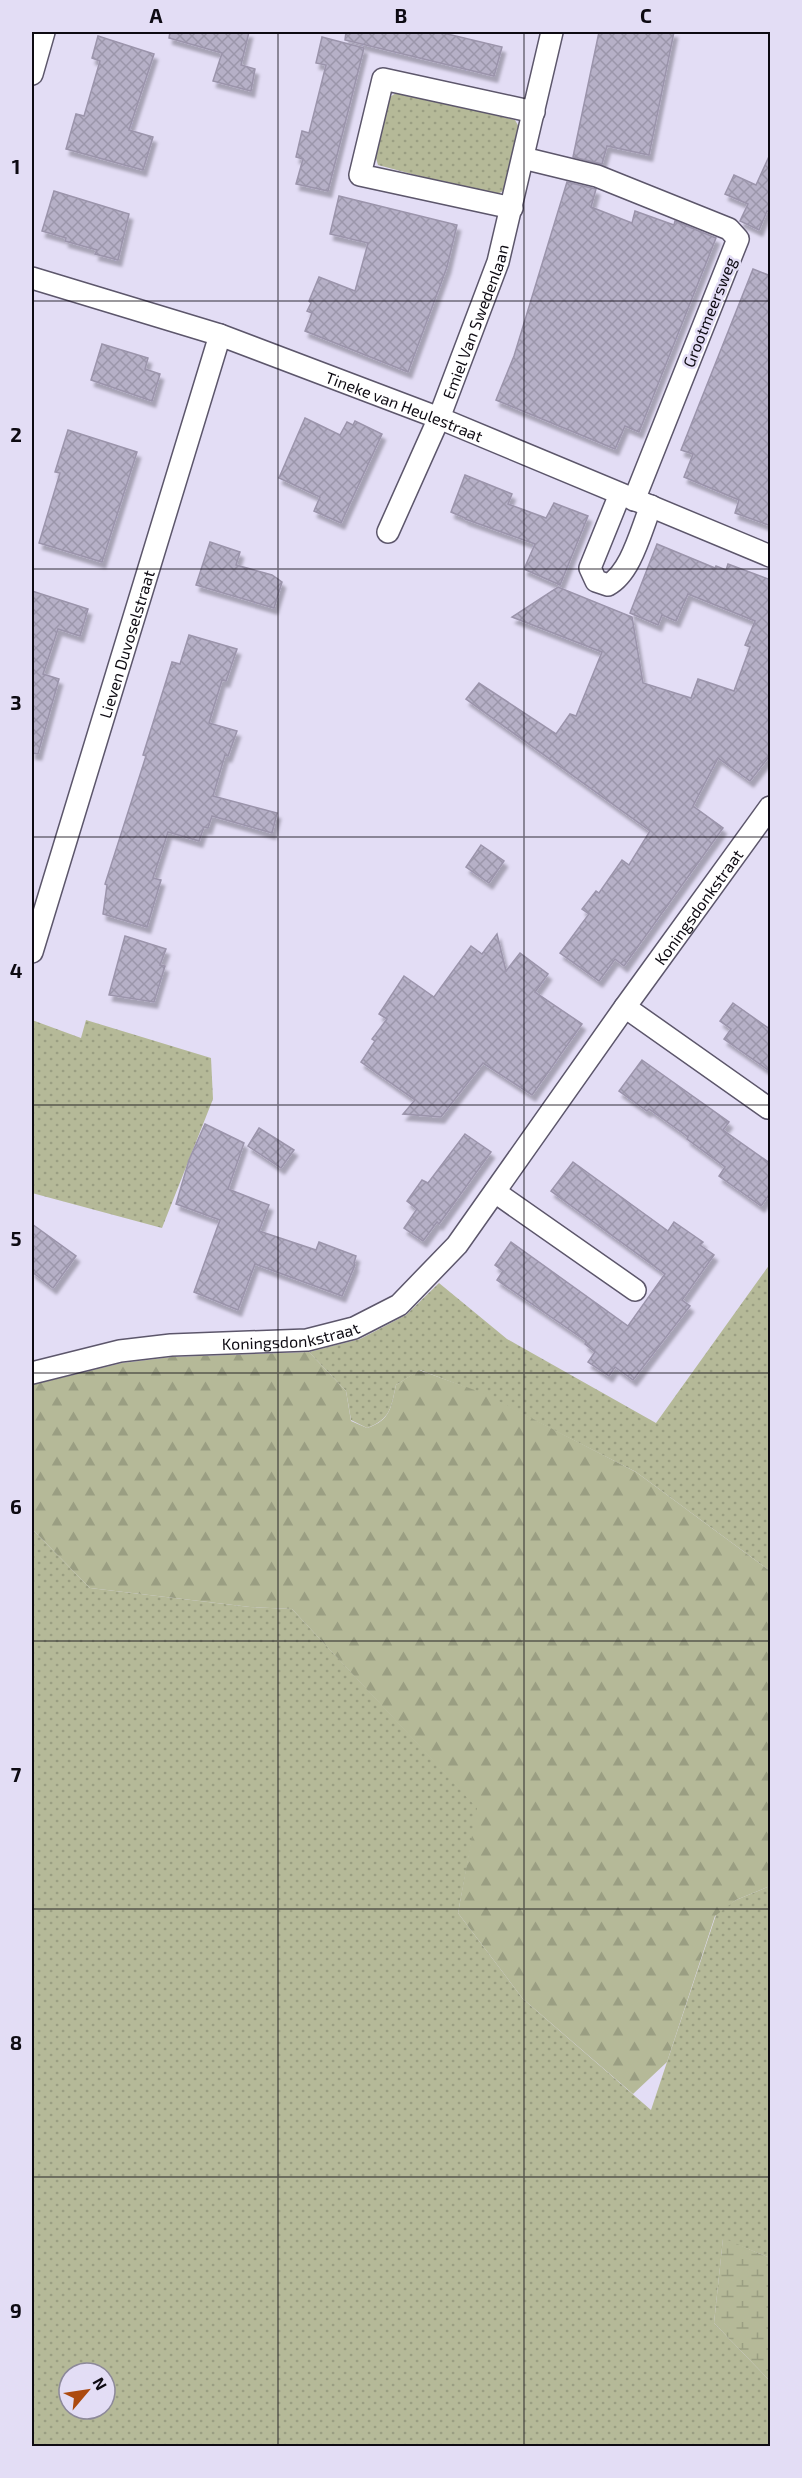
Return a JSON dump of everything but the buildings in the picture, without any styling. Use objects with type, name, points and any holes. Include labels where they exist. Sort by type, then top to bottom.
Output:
[{"type":"street","points":[[32,74],[44,32]]},
{"type":"street","name":"Emiel Van Swedenlaan","points":[[388,532],[439,418],[498,262],[552,32]]},
{"type":"street","points":[[512,208],[360,175],[383,79],[534,112]]},
{"type":"street","name":"Grootmeersweg","points":[[523,158],[597,176],[729,229],[738,239],[635,500]]},
{"type":"street","name":"Tineke van Heulestraat","points":[[32,278],[220,335],[439,418],[771,556]]},
{"type":"street","name":"Lieven Duvoselstraat","points":[[32,952],[220,335]]},
{"type":"street","name":"Koningsdonkstraat","points":[[32,1372],[120,1351],[171,1345],[307,1340],[354,1328],[399,1305],[457,1245],[625,1007],[771,807]]},
{"type":"street","points":[[625,1007],[768,1108]]},
{"type":"street","points":[[495,1192],[635,1290]]},
{"type":"green space","points":[[399,91],[515,120],[519,127],[503,191],[494,196],[378,165],[375,155],[390,97]]},
{"type":"green space","points":[[32,1020],[81,1038],[86,1020],[211,1058],[213,1099],[162,1228],[32,1193]]},
{"type":"green space","points":[[770,1264],[770,1571],[636,1472],[483,1394],[420,1370],[396,1385],[389,1411],[381,1421],[367,1428],[351,1420],[346,1391],[309,1352],[360,1339],[406,1315],[439,1283],[507,1339],[656,1423]]},
{"type":"green space","points":[[309,1352],[346,1391],[351,1421],[367,1428],[381,1421],[389,1412],[396,1385],[419,1370],[483,1393],[636,1472],[770,1571],[770,1886],[736,1900],[715,1916],[667,2062],[633,2094],[523,1999],[458,1913],[477,1808],[292,1609],[250,1607],[90,1588],[32,1529],[32,1385],[122,1363],[172,1357]]},
{"type":"green space","points":[[32,1529],[90,1588],[250,1607],[292,1609],[478,1808],[458,1913],[523,1999],[651,2110],[717,1912],[736,1900],[770,1886],[770,2258],[723,2239],[714,2323],[770,2381],[770,2446],[32,2446]]},
{"type":"green space","points":[[723,2238],[770,2258],[770,2381],[714,2323]]}]
